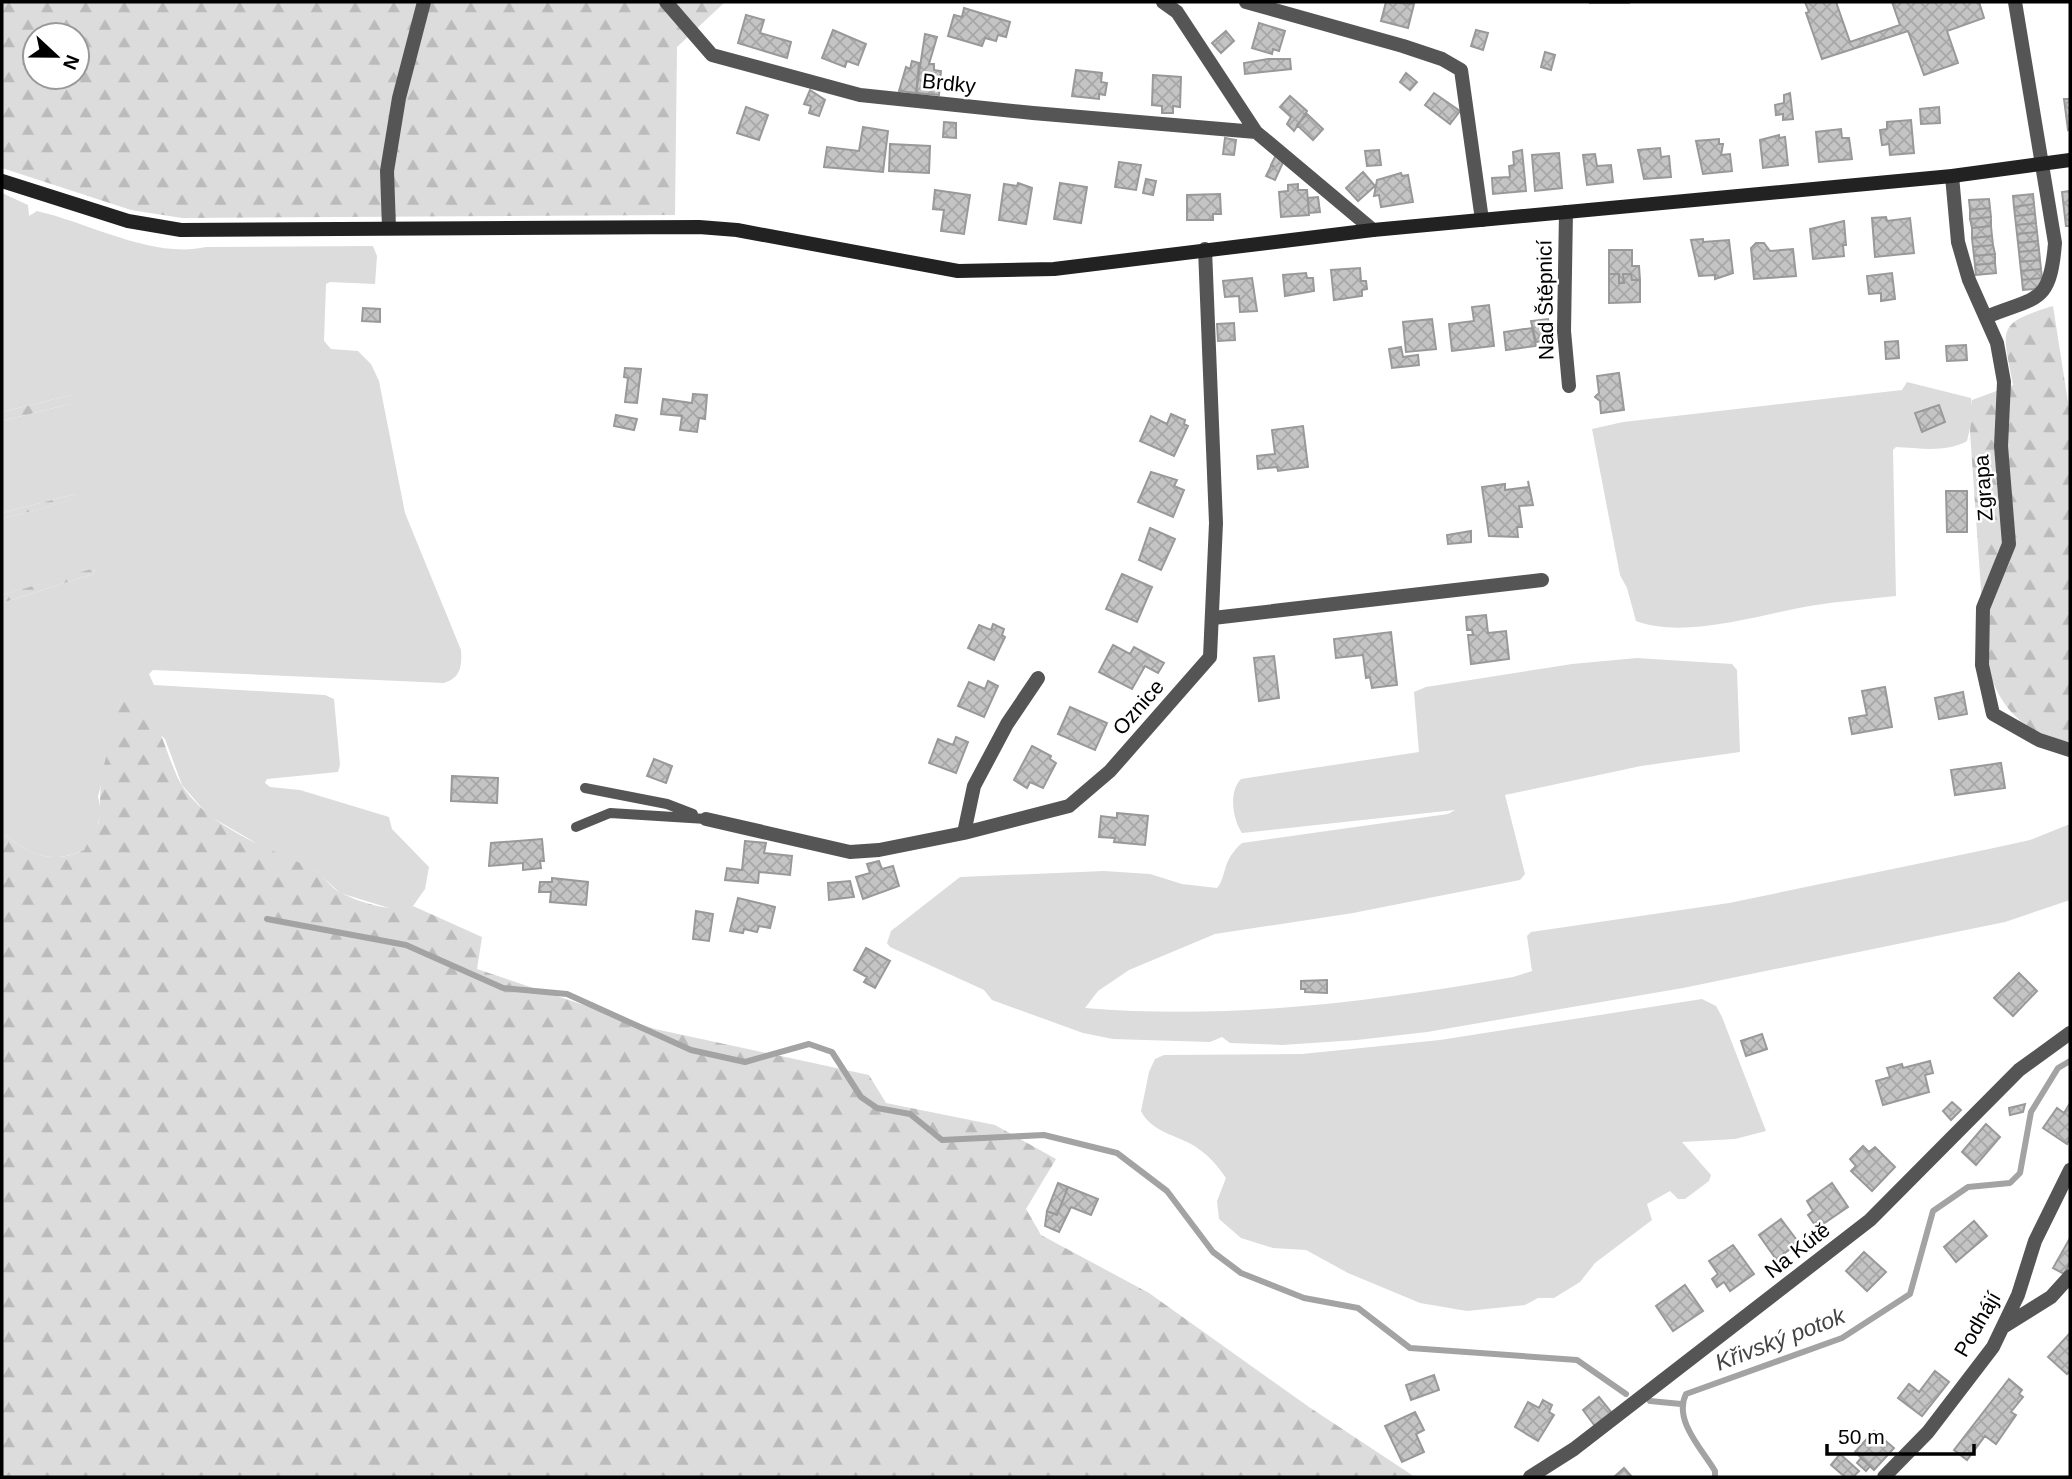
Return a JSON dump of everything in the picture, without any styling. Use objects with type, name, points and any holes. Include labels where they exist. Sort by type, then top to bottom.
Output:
[{"type":"street","points":[[389,228],[387,171],[399,98],[424,2]]},
{"type":"street","name":"Brdky","points":[[666,2],[712,55],[860,94],[1033,113],[1256,132]]},
{"type":"street","points":[[1163,2],[1177,12],[1256,132],[1373,230]]},
{"type":"street","points":[[1246,2],[1403,46],[1442,59],[1461,70],[1482,220]]},
{"type":"street","points":[[1986,317],[2038,298],[2053,275],[2055,243],[2015,2]]},
{"type":"street","points":[[2,181],[128,221],[181,230],[699,227],[737,230],[958,271],[1054,268],[1373,230],[1952,176],[2070,160]]},
{"type":"street","name":"Zgrapa","points":[[1952,176],[1958,242],[1969,280],[1997,343],[2004,382],[2001,446],[2009,544],[1983,608],[1982,665],[1993,714],[2039,740],[2070,750]]},
{"type":"street","name":"Nad Štěpnicí","points":[[1566,212],[1564,331],[1569,386]]},
{"type":"street","points":[[2055,243],[2070,242]]},
{"type":"street","name":"Oznice","points":[[706,819],[850,852],[879,850],[964,833],[1069,806],[1110,771],[1210,657],[1216,523],[1205,249]]},
{"type":"street","points":[[1213,618],[1542,580]]},
{"type":"street","points":[[964,833],[974,786],[1007,724],[1038,678]]},
{"type":"street","name":"Na Kútě","points":[[1530,1477],[1574,1449],[1870,1220],[2020,1070],[2070,1033]]},
{"type":"street","name":"Podhájí","points":[[1884,1477],[1928,1432],[1993,1347],[2018,1295],[2035,1241],[2070,1171]]},
{"type":"street","points":[[2003,1327],[2051,1297],[2070,1276]]},
{"type":"lane","points":[[585,788],[667,804],[706,819]]},
{"type":"lane","points":[[604,790],[610,813]]},
{"type":"lane","points":[[576,827],[610,813],[706,819]]},
{"type":"green space","points":[[2,2],[725,2],[677,47],[675,215],[182,218],[131,210],[2,168]]},
{"type":"green space","points":[[2,193],[28,205],[29,216],[37,211],[121,238],[164,248],[373,246],[377,256],[375,284],[326,284],[324,341],[331,349],[358,351],[371,364],[379,381],[405,513],[461,650],[457,675],[444,683],[153,670],[149,674],[154,685],[325,695],[334,699],[340,765],[338,772],[267,779],[265,783],[270,787],[300,790],[389,817],[392,829],[429,867],[425,889],[413,906],[399,911],[340,893],[316,871],[261,846],[208,815],[182,785],[165,739],[121,699],[98,797],[99,818],[84,850],[61,857],[40,855],[21,847],[2,832],[2,603],[93,574],[95,569],[2,595],[2,519],[79,498],[75,494],[2,513],[2,421],[70,404],[71,395],[2,412]]},
{"type":"green space","points":[[2053,306],[2070,415],[2070,742],[2039,732],[2015,716],[2005,705],[1991,677],[1986,661],[1970,432],[1972,400],[2013,385],[2007,352],[2007,331],[2020,318]]},
{"type":"green space","points":[[1907,382],[1971,398],[1973,415],[1967,441],[1959,445],[1932,449],[1896,447],[1893,450],[1896,596],[1816,605],[1701,626],[1678,628],[1636,621],[1627,588],[1620,575],[1592,429],[1623,422],[1902,390]]},
{"type":"green space","points":[[71,395],[75,400],[70,404],[2,421],[2,412]]},
{"type":"green space","points":[[75,494],[80,498],[2,519],[2,513]]},
{"type":"green space","points":[[95,568],[93,574],[2,603],[2,595]]},
{"type":"green space","points":[[1637,658],[1732,664],[1737,670],[1740,752],[1641,766],[1505,795],[1525,874],[1520,880],[1353,913],[1215,934],[1129,970],[1098,991],[1085,1008],[1192,1012],[1246,1010],[1353,1001],[1513,977],[1532,971],[1527,936],[1531,932],[1729,903],[2030,840],[2070,824],[2070,900],[2005,922],[1683,988],[1427,1032],[1282,1045],[1230,1043],[1222,1037],[1210,1042],[1113,1039],[1083,1033],[992,1000],[984,990],[890,947],[887,943],[891,931],[960,877],[1104,871],[1150,874],[1182,884],[1217,888],[1227,862],[1242,843],[1448,814],[1455,810],[1242,833],[1234,814],[1233,798],[1241,779],[1419,752],[1414,692],[1426,687],[1572,664]]},
{"type":"green space","points":[[125,693],[146,708],[161,734],[183,787],[210,815],[242,836],[313,869],[337,891],[349,897],[387,908],[413,906],[482,937],[477,969],[655,1029],[869,1075],[886,1103],[995,1125],[1056,1159],[1026,1209],[1041,1235],[1149,1293],[1309,1407],[1415,1477],[2,1477],[2,832],[22,847],[41,855],[61,857],[84,850],[99,822],[101,777],[121,698]]},
{"type":"green space","points":[[1702,999],[1716,1006],[1722,1017],[1766,1131],[1735,1139],[1682,1142],[1711,1175],[1709,1181],[1685,1199],[1678,1199],[1670,1191],[1647,1204],[1652,1220],[1595,1263],[1580,1282],[1554,1298],[1538,1298],[1525,1305],[1467,1311],[1420,1303],[1348,1273],[1306,1250],[1273,1248],[1241,1238],[1219,1219],[1217,1201],[1226,1178],[1219,1169],[1196,1147],[1151,1124],[1141,1111],[1149,1072],[1155,1059],[1164,1055],[1302,1054],[1440,1040]]},
{"type":"building","points":[[1386,2],[1414,4],[1408,28],[1381,21]]},
{"type":"building","points":[[1629,2],[1629,3],[1590,3]]},
{"type":"building","points":[[1805,2],[1836,2],[1850,42],[1900,25],[1892,2],[1979,2],[1984,18],[1947,31],[1958,63],[1924,75],[1908,31],[1822,59],[1806,13],[1809,12]]},
{"type":"building","points":[[964,8],[1010,22],[1006,37],[998,35],[996,41],[985,38],[982,46],[948,36],[954,15],[962,17]]},
{"type":"building","points":[[746,15],[764,20],[760,33],[791,42],[787,58],[738,43]]},
{"type":"building","points":[[1259,23],[1285,31],[1279,51],[1273,49],[1272,54],[1252,48]]},
{"type":"building","points":[[833,30],[866,44],[858,65],[847,61],[845,67],[822,58]]},
{"type":"building","points":[[1476,30],[1488,33],[1483,50],[1471,46]]},
{"type":"building","points":[[1226,31],[1234,41],[1221,53],[1212,43]]},
{"type":"building","points":[[925,34],[937,37],[929,64],[934,64],[934,70],[941,71],[939,95],[916,93]]},
{"type":"building","points":[[1545,52],[1555,55],[1551,70],[1541,67]]},
{"type":"building","points":[[1290,59],[1291,69],[1245,74],[1244,63]]},
{"type":"building","points":[[912,61],[919,63],[916,93],[899,91],[906,67],[910,69]]},
{"type":"building","points":[[1076,70],[1102,73],[1101,82],[1107,83],[1105,95],[1099,94],[1099,99],[1072,96]]},
{"type":"building","points":[[1406,73],[1417,82],[1410,90],[1400,82]]},
{"type":"building","points":[[1153,75],[1181,77],[1180,107],[1173,106],[1173,113],[1162,113],[1162,106],[1152,105]]},
{"type":"building","points":[[810,90],[825,100],[819,116],[809,113],[811,106],[804,104]]},
{"type":"building","points":[[1434,93],[1460,111],[1450,124],[1425,105]]},
{"type":"building","points":[[1790,93],[1793,119],[1783,120],[1783,114],[1776,115],[1775,105],[1784,103],[1784,95]]},
{"type":"building","points":[[1290,96],[1307,111],[1294,131],[1287,124],[1291,117],[1280,107]]},
{"type":"building","points":[[2064,99],[2070,99],[2068,130]]},
{"type":"building","points":[[746,107],[768,115],[759,140],[737,133]]},
{"type":"building","points":[[1939,107],[1940,123],[1921,124],[1920,109]]},
{"type":"building","points":[[1307,114],[1323,129],[1313,140],[1297,125]]},
{"type":"building","points":[[1911,120],[1914,153],[1890,155],[1889,144],[1882,145],[1880,130],[1887,129],[1887,122]]},
{"type":"building","points":[[944,122],[956,123],[956,138],[943,137]]},
{"type":"building","points":[[863,127],[888,131],[883,172],[824,167],[827,147],[859,151]]},
{"type":"building","points":[[1841,129],[1842,138],[1849,138],[1852,159],[1819,162],[1816,132]]},
{"type":"building","points":[[1779,135],[1779,138],[1785,137],[1788,165],[1763,168],[1760,140]]},
{"type":"building","points":[[1225,138],[1236,140],[1234,155],[1223,154]]},
{"type":"building","points":[[1719,139],[1719,144],[1723,144],[1721,155],[1730,154],[1732,171],[1703,174],[1696,141]]},
{"type":"building","points":[[890,144],[930,146],[929,173],[889,171]]},
{"type":"building","points":[[1660,148],[1661,157],[1669,156],[1671,177],[1644,179],[1638,150]]},
{"type":"building","points":[[1379,150],[1381,165],[1367,166],[1365,151]]},
{"type":"building","points":[[1522,150],[1526,191],[1493,194],[1492,178],[1510,177],[1509,166],[1514,165],[1513,152]]},
{"type":"building","points":[[1559,153],[1562,188],[1535,191],[1532,155]]},
{"type":"building","points":[[1595,154],[1597,166],[1611,165],[1613,182],[1587,185],[1583,155]]},
{"type":"building","points":[[1276,155],[1285,158],[1275,180],[1266,176],[1271,166],[1274,166],[1271,165]]},
{"type":"building","points":[[1119,162],[1141,165],[1136,190],[1115,187]]},
{"type":"building","points":[[1363,172],[1375,186],[1358,201],[1346,188]]},
{"type":"building","points":[[1401,173],[1402,176],[1408,175],[1413,202],[1381,207],[1379,195],[1374,196],[1377,180]]},
{"type":"building","points":[[1146,179],[1156,181],[1153,195],[1143,193]]},
{"type":"building","points":[[1018,183],[1032,188],[1026,224],[999,220],[1004,184],[1017,186]]},
{"type":"building","points":[[1060,183],[1087,187],[1081,223],[1054,219]]},
{"type":"building","points":[[1298,184],[1298,190],[1307,190],[1309,215],[1281,217],[1279,192],[1288,191],[1288,185]]},
{"type":"building","points":[[935,190],[970,195],[964,234],[941,231],[944,210],[933,209]]},
{"type":"building","points":[[2070,191],[2070,226],[2066,226],[2062,192]]},
{"type":"building","points":[[1220,194],[1221,214],[1213,214],[1213,220],[1187,220],[1187,195]]},
{"type":"building","points":[[2033,194],[2034,204],[2014,207],[2013,196]]},
{"type":"building","points":[[1318,197],[1320,212],[1309,213],[1308,198]]},
{"type":"building","points":[[1989,199],[1990,208],[1970,210],[1969,200]]},
{"type":"building","points":[[2034,204],[2035,214],[2015,216],[2014,207]]},
{"type":"building","points":[[1990,208],[1991,217],[1970,219],[1970,210]]},
{"type":"building","points":[[2035,214],[2036,223],[2016,225],[2015,216]]},
{"type":"building","points":[[1886,217],[1887,221],[1910,218],[1914,253],[1875,257],[1872,218]]},
{"type":"building","points":[[1991,217],[1991,226],[1972,228],[1970,219]]},
{"type":"building","points":[[1844,221],[1844,256],[1813,259],[1810,229]]},
{"type":"building","points":[[2036,223],[2037,232],[2017,234],[2016,225]]},
{"type":"building","points":[[1991,226],[1992,236],[1972,238],[1972,228]]},
{"type":"building","points":[[2037,232],[2038,241],[2018,243],[2017,234]]},
{"type":"building","points":[[1992,236],[1993,245],[1973,247],[1972,238]]},
{"type":"building","points":[[1703,239],[1703,242],[1729,240],[1733,273],[1715,279],[1715,275],[1699,276],[1691,240]]},
{"type":"building","points":[[2038,241],[2039,250],[2019,252],[2018,243]]},
{"type":"building","points":[[1756,243],[1764,243],[1770,251],[1793,249],[1796,276],[1754,279],[1751,248]]},
{"type":"building","points":[[1993,245],[1995,254],[1974,256],[1973,247]]},
{"type":"building","points":[[1609,250],[1632,250],[1632,266],[1639,266],[1640,280],[1632,280],[1631,274],[1623,274],[1624,283],[1619,283],[1619,274],[1609,274]]},
{"type":"building","points":[[2039,250],[2040,260],[2020,262],[2019,252]]},
{"type":"building","points":[[1995,254],[1995,263],[1975,265],[1974,256]]},
{"type":"building","points":[[2040,260],[2041,269],[2021,271],[2020,262]]},
{"type":"building","points":[[1995,263],[1996,273],[1976,275],[1975,265]]},
{"type":"building","points":[[1360,268],[1361,281],[1366,281],[1367,289],[1362,290],[1362,296],[1334,300],[1331,270]]},
{"type":"building","points":[[2041,269],[2042,278],[2022,280],[2021,271]]},
{"type":"building","points":[[1306,273],[1307,278],[1313,278],[1314,291],[1285,296],[1283,275]]},
{"type":"building","points":[[1892,273],[1895,299],[1881,301],[1881,293],[1869,294],[1867,276]]},
{"type":"building","points":[[1609,274],[1619,274],[1619,283],[1624,283],[1623,274],[1631,274],[1632,280],[1640,280],[1640,302],[1609,303]]},
{"type":"building","points":[[1252,278],[1257,311],[1240,312],[1239,296],[1225,297],[1223,281]]},
{"type":"building","points":[[2042,278],[2043,288],[2023,290],[2022,280]]},
{"type":"building","points":[[1489,305],[1494,346],[1452,351],[1449,324],[1474,321],[1472,307]]},
{"type":"building","points":[[363,308],[380,309],[380,322],[362,321]]},
{"type":"building","points":[[1432,319],[1436,349],[1406,352],[1403,322]]},
{"type":"building","points":[[1548,319],[1550,339],[1536,342],[1531,321]]},
{"type":"building","points":[[1234,323],[1235,340],[1218,341],[1217,324]]},
{"type":"building","points":[[1532,328],[1536,346],[1506,350],[1504,332]]},
{"type":"building","points":[[1898,341],[1899,358],[1886,359],[1885,342]]},
{"type":"building","points":[[1966,345],[1967,360],[1947,361],[1946,346]]},
{"type":"building","points":[[1401,347],[1403,357],[1418,355],[1419,365],[1392,368],[1389,349]]},
{"type":"building","points":[[625,368],[641,369],[637,403],[625,402],[628,378],[624,377]]},
{"type":"building","points":[[1619,373],[1624,410],[1601,413],[1600,401],[1595,397],[1599,393],[1597,376]]},
{"type":"building","points":[[693,394],[707,395],[705,419],[699,418],[697,432],[680,430],[682,416],[661,414],[663,399],[692,403]]},
{"type":"building","points":[[1939,405],[1945,422],[1922,432],[1915,413]]},
{"type":"building","points":[[1171,414],[1185,420],[1184,424],[1188,426],[1174,456],[1140,441],[1151,416],[1167,424]]},
{"type":"building","points":[[616,415],[637,419],[634,430],[614,426]]},
{"type":"building","points":[[1303,426],[1308,467],[1278,471],[1277,467],[1258,469],[1257,456],[1275,454],[1272,430]]},
{"type":"building","points":[[1151,472],[1177,480],[1174,486],[1184,490],[1173,517],[1138,502]]},
{"type":"building","points":[[1528,481],[1533,505],[1519,506],[1522,527],[1517,527],[1518,537],[1489,536],[1482,487],[1505,484],[1505,490],[1529,487]]},
{"type":"building","points":[[1946,491],[1967,491],[1967,532],[1947,532]]},
{"type":"building","points":[[1150,528],[1175,539],[1161,570],[1139,560]]},
{"type":"building","points":[[1471,531],[1471,542],[1448,544],[1447,535]]},
{"type":"building","points":[[1122,574],[1152,587],[1137,622],[1106,609]]},
{"type":"building","points":[[1486,615],[1488,633],[1506,631],[1509,659],[1471,664],[1468,635],[1473,635],[1472,630],[1467,630],[1466,617]]},
{"type":"building","points":[[993,624],[1004,629],[1002,635],[1005,637],[994,660],[968,648],[979,625],[991,630]]},
{"type":"building","points":[[1391,632],[1397,685],[1372,688],[1370,677],[1366,678],[1363,655],[1336,658],[1334,639]]},
{"type":"building","points":[[1113,645],[1130,654],[1134,647],[1164,663],[1158,673],[1145,666],[1132,689],[1099,672]]},
{"type":"building","points":[[1274,656],[1279,698],[1259,701],[1254,658]]},
{"type":"building","points":[[988,681],[998,686],[984,717],[958,706],[969,682],[985,689]]},
{"type":"building","points":[[1885,687],[1892,727],[1852,734],[1849,718],[1867,715],[1862,691]]},
{"type":"building","points":[[1963,692],[1967,714],[1939,719],[1935,698]]},
{"type":"building","points":[[1070,707],[1107,723],[1095,750],[1058,734]]},
{"type":"building","points":[[956,737],[968,742],[956,773],[929,763],[938,739],[953,745]]},
{"type":"building","points":[[1032,746],[1051,756],[1050,759],[1056,763],[1043,788],[1030,782],[1027,788],[1014,780]]},
{"type":"building","points":[[654,759],[672,766],[666,783],[647,776]]},
{"type":"building","points":[[2001,763],[2005,788],[1955,795],[1951,770]]},
{"type":"building","points":[[452,776],[498,778],[497,803],[451,801]]},
{"type":"building","points":[[1117,813],[1148,816],[1145,845],[1114,842],[1115,838],[1099,837],[1101,816],[1117,818]]},
{"type":"building","points":[[542,839],[544,861],[540,861],[541,868],[523,870],[523,863],[489,866],[491,843]]},
{"type":"building","points":[[745,841],[766,843],[764,853],[792,856],[790,875],[759,872],[758,883],[725,880],[727,868],[742,870]]},
{"type":"building","points":[[879,861],[882,869],[893,866],[899,886],[863,899],[856,877],[870,873],[867,864]]},
{"type":"building","points":[[552,878],[588,882],[586,905],[550,902],[551,892],[539,892],[540,882],[552,882]]},
{"type":"building","points":[[850,881],[854,897],[829,900],[828,883]]},
{"type":"building","points":[[738,898],[775,907],[770,928],[759,926],[757,932],[744,929],[743,933],[730,931]]},
{"type":"building","points":[[696,911],[713,914],[709,941],[693,939]]},
{"type":"building","points":[[866,948],[890,961],[875,988],[864,982],[867,977],[854,970]]},
{"type":"building","points":[[2019,973],[2037,991],[2013,1016],[1994,998]]},
{"type":"building","points":[[1327,980],[1327,993],[1305,992],[1305,989],[1301,989],[1301,981]]},
{"type":"building","points":[[1762,1034],[1767,1049],[1746,1056],[1741,1041]]},
{"type":"building","points":[[1930,1061],[1933,1073],[1925,1075],[1929,1092],[1883,1105],[1876,1081],[1890,1077],[1887,1068],[1902,1064],[1903,1068]]},
{"type":"building","points":[[1952,1102],[1961,1110],[1951,1120],[1943,1111]]},
{"type":"building","points":[[2070,1103],[2070,1138],[2067,1144],[2043,1128],[2057,1108],[2064,1113]]},
{"type":"building","points":[[2025,1104],[2023,1112],[2010,1115],[2009,1108]]},
{"type":"building","points":[[1986,1124],[2000,1137],[1976,1165],[1962,1152]]},
{"type":"building","points":[[1863,1146],[1869,1152],[1875,1147],[1895,1167],[1872,1191],[1851,1171],[1856,1166],[1850,1159]]},
{"type":"building","points":[[1058,1183],[1068,1187],[1057,1215],[1047,1211]]},
{"type":"building","points":[[1832,1183],[1848,1207],[1817,1228],[1808,1215],[1813,1211],[1807,1201]]},
{"type":"building","points":[[1068,1187],[1098,1199],[1091,1215],[1071,1207],[1059,1232],[1045,1226],[1047,1211],[1057,1215]]},
{"type":"building","points":[[1781,1219],[1799,1243],[1776,1259],[1759,1235]]},
{"type":"building","points":[[1974,1221],[1987,1236],[1956,1262],[1944,1247]]},
{"type":"building","points":[[2070,1238],[2070,1263],[2064,1274],[2053,1268]]},
{"type":"building","points":[[1733,1245],[1754,1274],[1730,1291],[1724,1282],[1717,1287],[1712,1279],[1718,1274],[1709,1261]]},
{"type":"building","points":[[1864,1252],[1886,1272],[1867,1291],[1846,1271]]},
{"type":"building","points":[[1685,1285],[1703,1311],[1673,1331],[1656,1306]]},
{"type":"building","points":[[2070,1333],[2070,1371],[2067,1374],[2048,1357]]},
{"type":"building","points":[[1935,1371],[1949,1382],[1922,1416],[1898,1398],[1909,1384],[1919,1392]]},
{"type":"building","points":[[1434,1375],[1439,1390],[1411,1400],[1406,1385]]},
{"type":"building","points":[[2009,1379],[2022,1390],[2019,1394],[2023,1397],[2011,1412],[2016,1415],[1996,1444],[1985,1436],[1967,1460],[1954,1450]]},
{"type":"building","points":[[1599,1397],[1612,1413],[1595,1426],[1583,1410]]},
{"type":"building","points":[[1543,1400],[1552,1405],[1549,1412],[1554,1415],[1538,1441],[1515,1427],[1528,1402],[1539,1408]]},
{"type":"building","points":[[1415,1412],[1424,1430],[1416,1434],[1424,1452],[1402,1462],[1385,1426]]},
{"type":"building","points":[[1874,1431],[1894,1448],[1874,1470],[1855,1452]]},
{"type":"building","points":[[1840,1454],[1859,1471],[1853,1477],[1845,1477],[1831,1465]]},
{"type":"building","points":[[1861,1458],[1870,1466],[1866,1471],[1857,1463]]},
{"type":"building","points":[[1624,1468],[1632,1477],[1614,1477]]},
{"type":"waterway","points":[[267,919],[406,945],[503,988],[567,994],[691,1050],[745,1062],[809,1044],[832,1052],[861,1097],[877,1108],[910,1114],[942,1140],[1044,1135],[1117,1153],[1167,1191],[1213,1252],[1241,1273],[1304,1298],[1358,1308],[1410,1348],[1577,1360],[1626,1394]]},
{"type":"waterway","name":"Křivský potok","points":[[1715,1477],[1715,1471],[1686,1424],[1683,1414],[1686,1394],[1842,1338],[1910,1294],[1933,1211],[1968,1187],[2010,1183],[2020,1173],[2031,1112],[2058,1068],[2070,1061]]},
{"type":"waterway","points":[[1650,1401],[1681,1404]]}]
